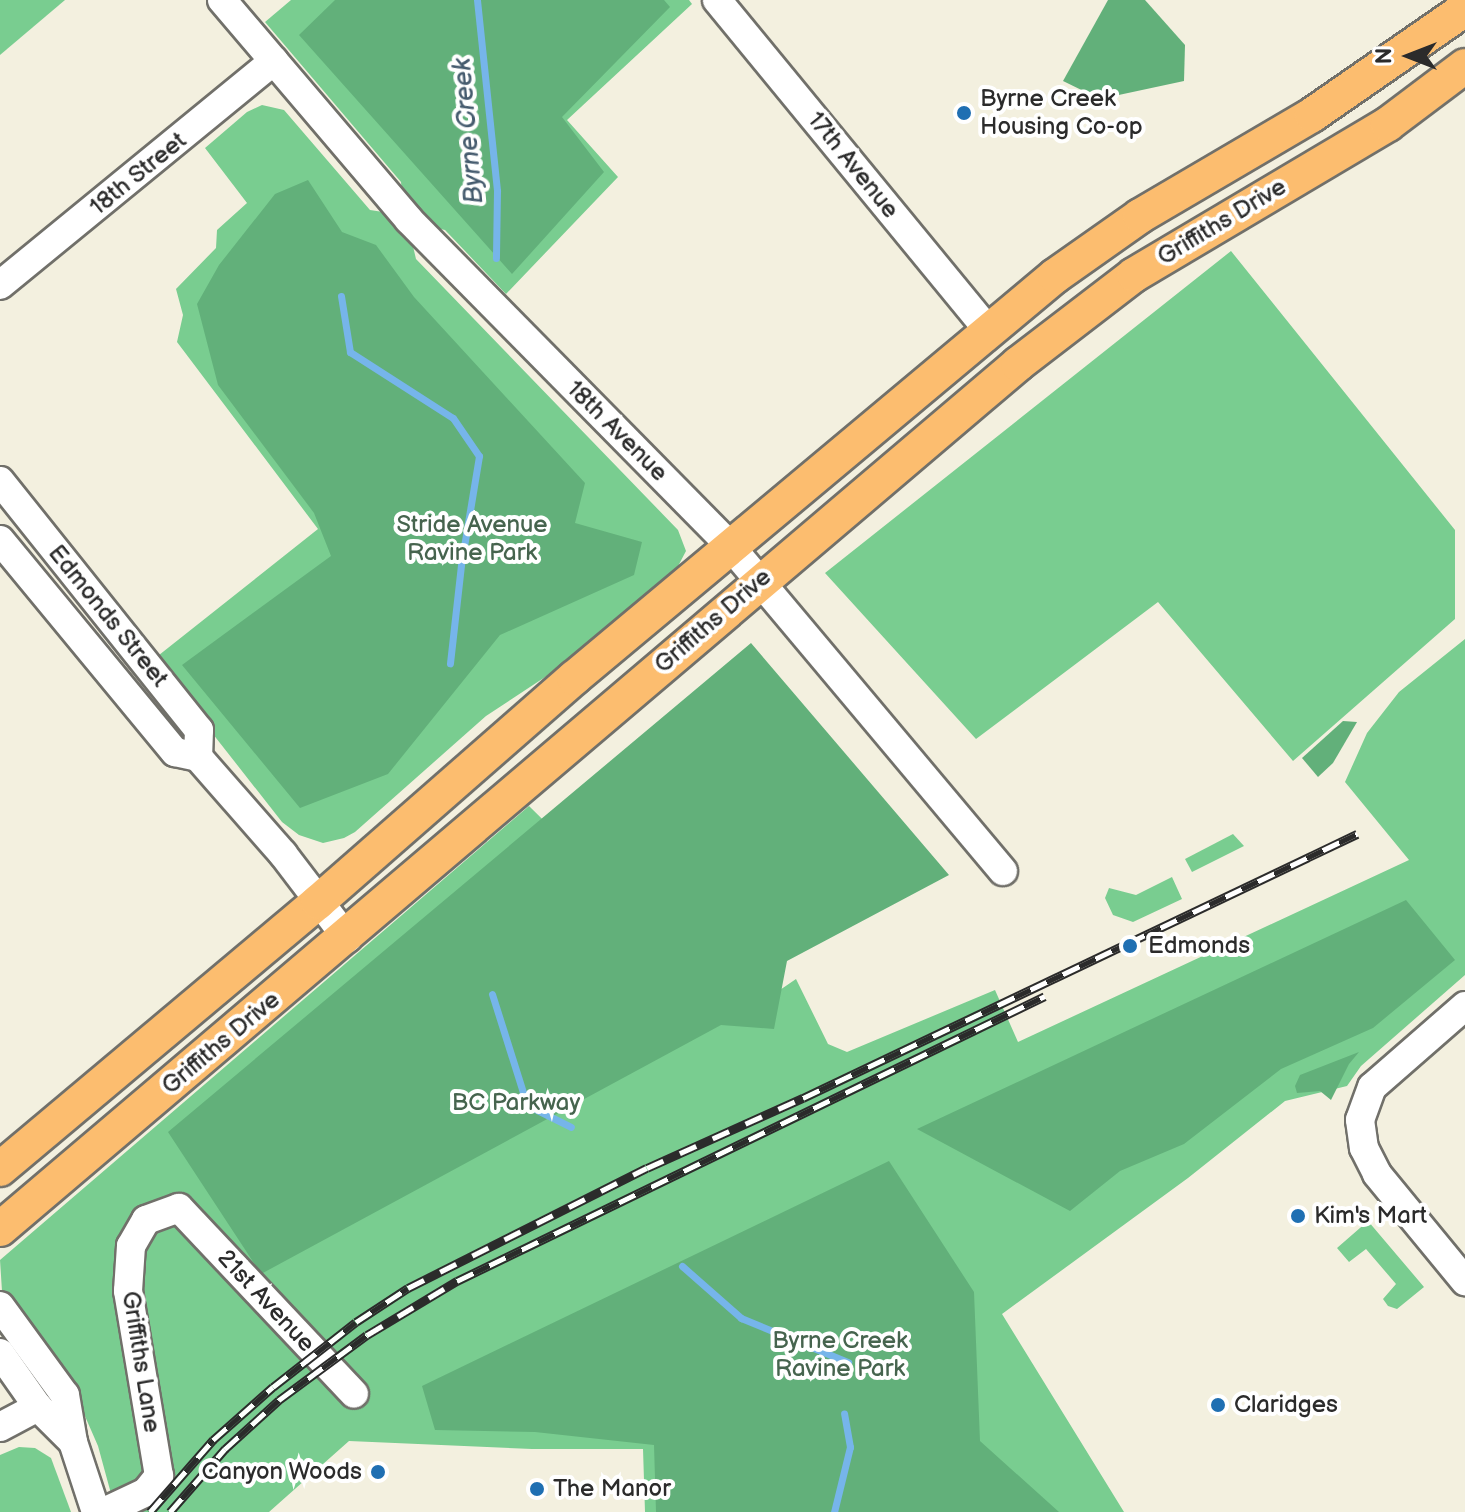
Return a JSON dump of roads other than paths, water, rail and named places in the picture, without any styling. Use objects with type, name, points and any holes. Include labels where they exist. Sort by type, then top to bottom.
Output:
[{"type":"main road","name":"Griffiths Drive","points":[[0,1169],[318,902],[574,678],[1055,276],[1140,216],[1312,115],[1465,9]]},
{"type":"main road","name":"Griffiths Drive","points":[[0,1229],[347,938],[760,581],[1018,364],[1134,275],[1388,124],[1465,66]]},
{"type":"street","name":"18th Avenue","points":[[222,0],[409,220],[731,547],[1003,871]]},
{"type":"street","name":"17th Avenue","points":[[717,0],[989,331]]},
{"type":"street","name":"18th Street","points":[[0,285],[274,61]]},
{"type":"street","name":"Edmonds Street","points":[[0,481],[199,730],[198,757]]},
{"type":"street","name":"Edmonds Street","points":[[0,540],[175,752],[198,757],[283,854],[347,938]]},
{"type":"street","points":[[1465,1006],[1372,1087],[1362,1108],[1360,1134],[1377,1174],[1465,1281]]},
{"type":"street","name":"21st Avenue","points":[[179,1208],[354,1394]]},
{"type":"street","name":"Griffiths Lane","points":[[104,1512],[146,1492],[159,1476],[128,1291],[131,1246],[146,1220],[179,1208]]},
{"type":"street","points":[[0,1306],[65,1395],[73,1442],[96,1512]]},
{"type":"street","points":[[0,1353],[38,1407],[73,1442]]},
{"type":"street","points":[[0,1427],[38,1407]]},
{"type":"waterway","name":"Byrne Creek","points":[[477,0],[497,191],[496,258]]},
{"type":"waterway","name":"Byrne Creek","points":[[341,296],[350,352],[453,418],[479,456],[461,565],[450,663]]},
{"type":"waterway","name":"Byrne Creek","points":[[492,994],[527,1105],[571,1127]]},
{"type":"waterway","name":"Byrne Creek","points":[[682,1266],[741,1318],[848,1362]]},
{"type":"waterway","name":"Byrne Creek","points":[[834,1512],[850,1447],[844,1414]]},
{"type":"railway","points":[[150,1512],[213,1440],[273,1387],[356,1322],[408,1288],[647,1168],[803,1098],[1357,834]]},
{"type":"railway","points":[[170,1512],[225,1449],[279,1400],[367,1335],[457,1281],[1045,996]]},
{"type":"place","name":"Byrne Creek Housing Co-op","points":[[964,113]]},
{"type":"place","name":"Edmonds","points":[[1130,946]]},
{"type":"place","name":"Kim's Mart","points":[[1298,1216]]},
{"type":"place","name":"Claridges","points":[[1218,1405]]},
{"type":"place","name":"Canyon Woods","points":[[378,1472]]},
{"type":"place","name":"The Manor","points":[[537,1489]]},
{"type":"park label","name":"Stride Avenue Ravine Park","points":[[472,539]]},
{"type":"park label","name":"BC Parkway","points":[[516,1103]]},
{"type":"park label","name":"Byrne Creek Ravine Park","points":[[840,1355]]}]
